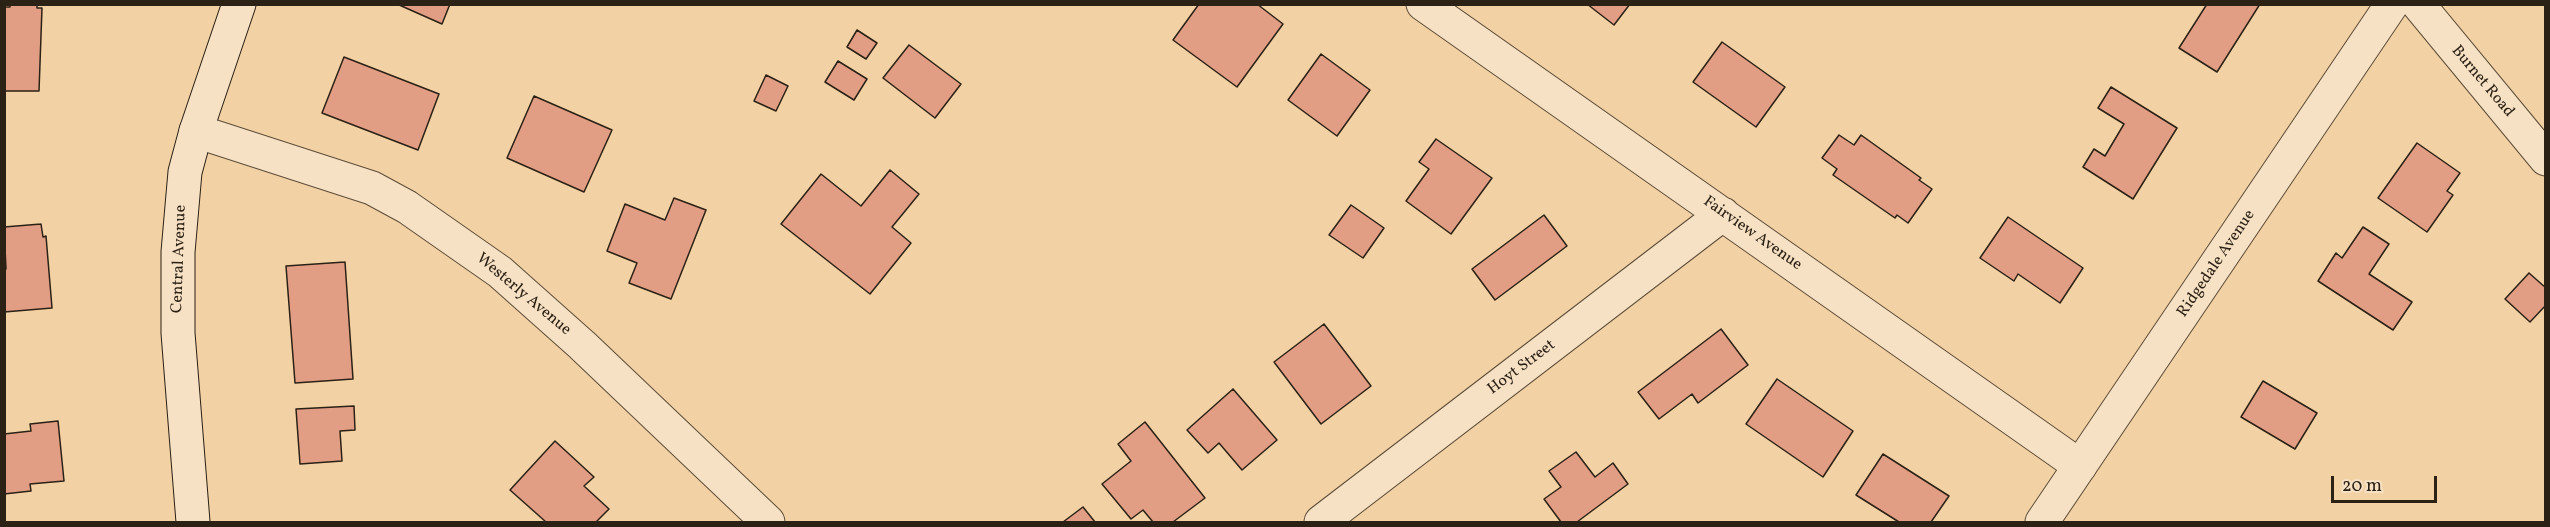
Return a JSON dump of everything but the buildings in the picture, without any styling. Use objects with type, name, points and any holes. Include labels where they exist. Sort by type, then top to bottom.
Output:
[{"type":"street","name":"Central Avenue","points":[[193,522],[178,333],[178,252],[185,172],[196,131],[239,4]]},
{"type":"street","name":"Fairview Avenue","points":[[1423,4],[2080,466]]},
{"type":"street","name":"Ridgedale Avenue","points":[[2042,522],[2392,4]]},
{"type":"street","name":"Burnet Road","points":[[2418,4],[2546,159]]},
{"type":"street","name":"Westerly Avenue","points":[[196,131],[372,188],[407,207],[508,279],[582,345],[768,522]]},
{"type":"street","name":"Hoyt Street","points":[[1321,522],[1724,214]]}]
